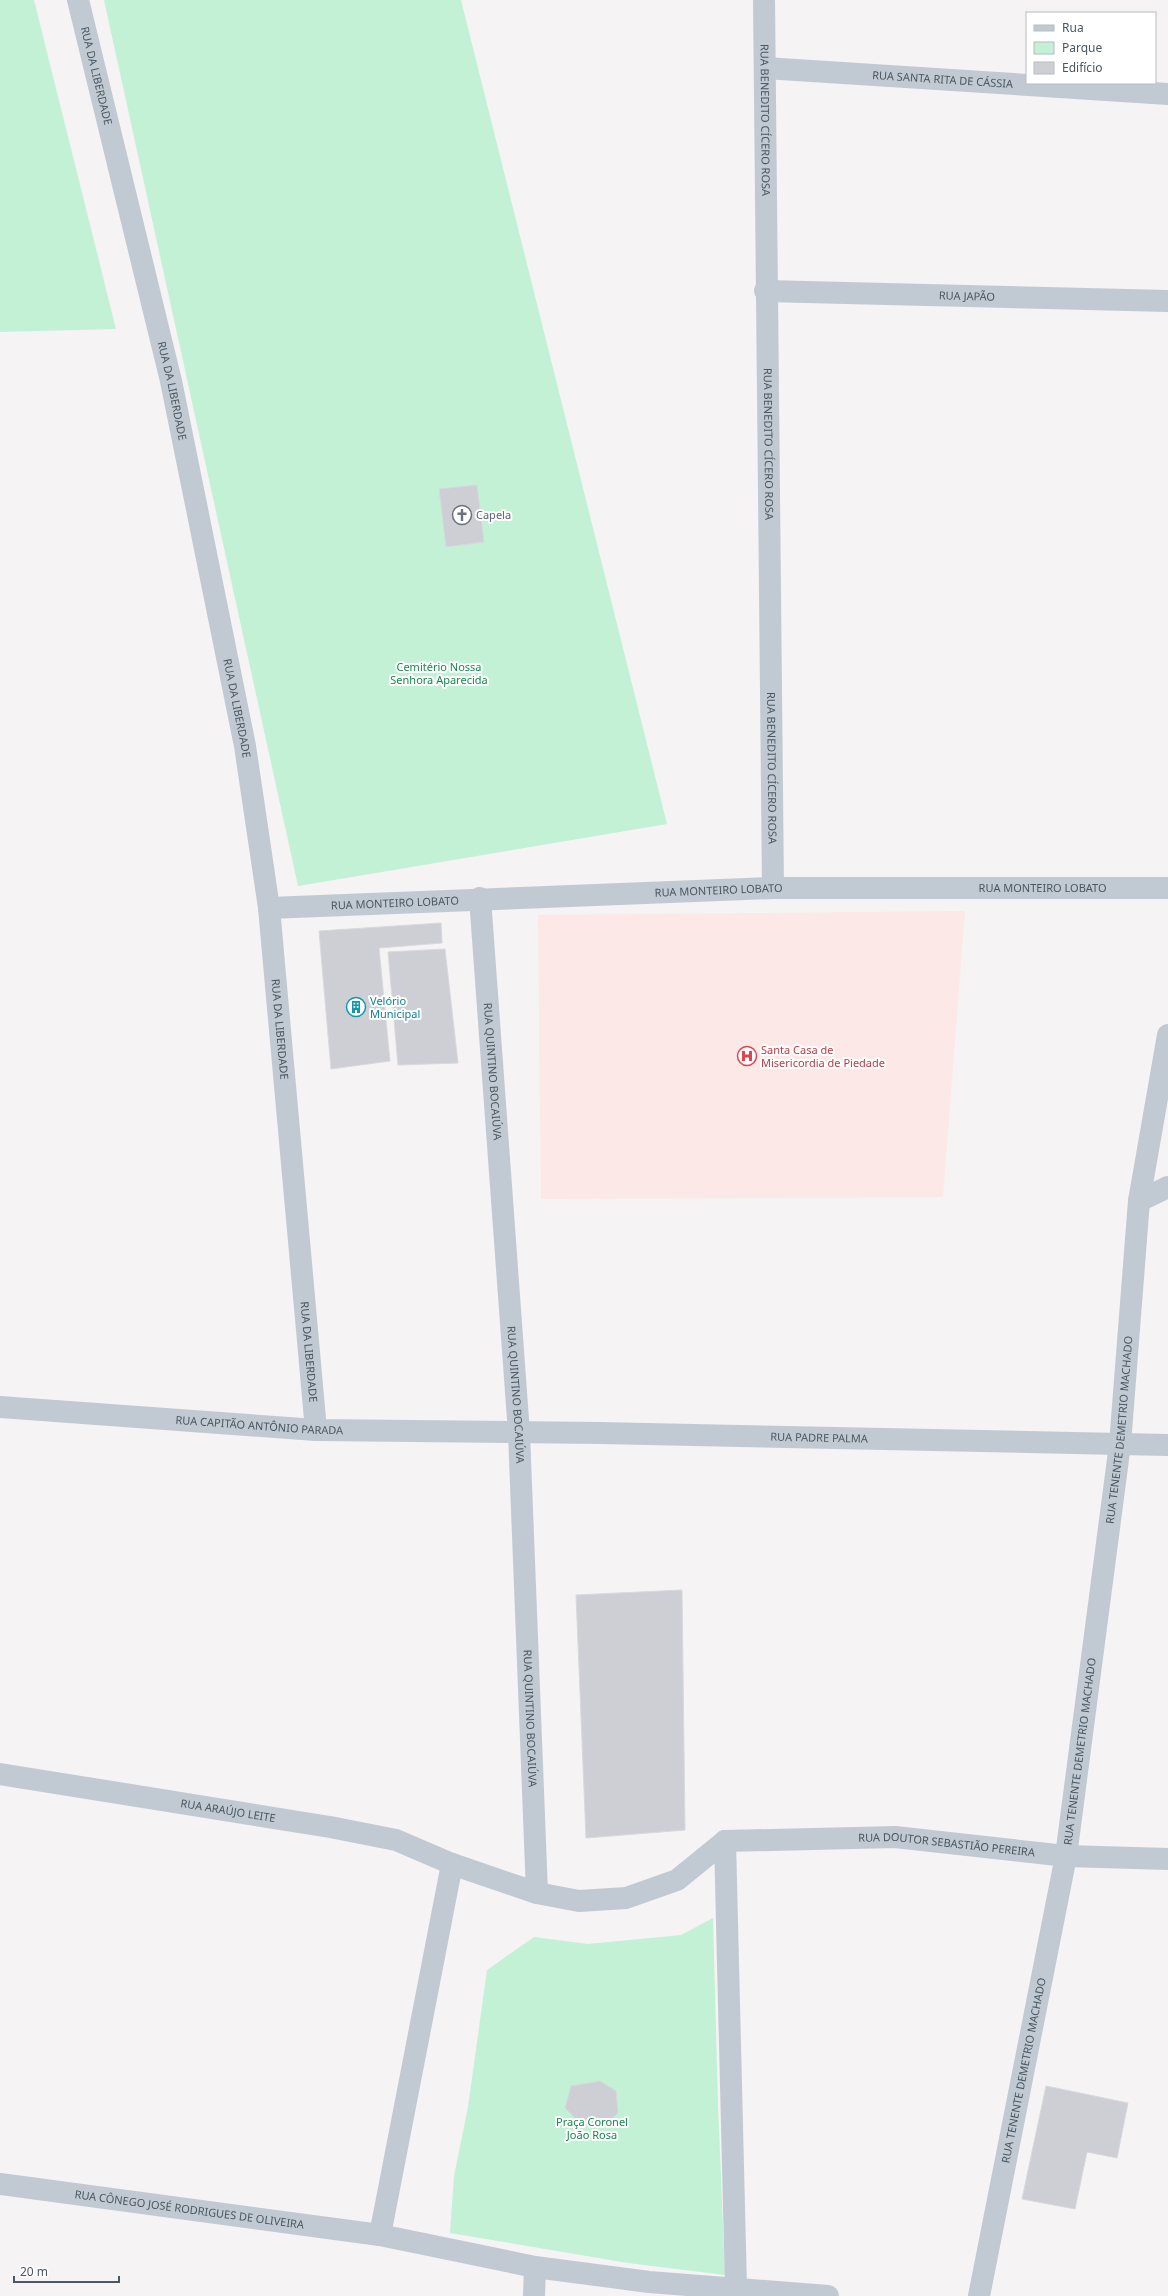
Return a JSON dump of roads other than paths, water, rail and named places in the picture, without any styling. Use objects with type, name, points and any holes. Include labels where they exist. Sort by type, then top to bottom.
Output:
[{"type":"street","name":"RUA DA LIBERDADE","points":[[78,0],[171,381],[245,746],[269,908],[316,1430]]},
{"type":"street","name":"RUA BENEDITO CÍCERO ROSA","points":[[764,0],[765,291],[773,888]]},
{"type":"street","name":"RUA SANTA RITA DE CÁSSIA","points":[[765,68],[1168,94]]},
{"type":"street","name":"RUA JAPÃO","points":[[765,291],[1168,301]]},
{"type":"street","name":"RUA MONTEIRO LOBATO","points":[[269,908],[480,898],[773,888],[1168,888]]},
{"type":"street","name":"RUA QUINTINO BOCAIÚVA","points":[[480,898],[519,1433],[537,1893]]},
{"type":"street","name":"RUA TENENTE DEMETRIO MACHADO","points":[[979,2296],[1066,1856],[1120,1444],[1139,1201],[1168,1036]]},
{"type":"street","points":[[1139,1201],[1168,1187]]},
{"type":"street","name":"RUA CAPITÃO ANTÔNIO PARADA","points":[[0,1407],[316,1430],[519,1433]]},
{"type":"street","name":"RUA PADRE PALMA","points":[[519,1433],[600,1433],[1168,1445]]},
{"type":"street","name":"RUA ARAÚJO LEITE","points":[[0,1774],[330,1827],[396,1840],[452,1864]]},
{"type":"street","name":"RUA DOUTOR SEBASTIÃO PEREIRA","points":[[724,1841],[895,1838],[1066,1856],[1168,1859]]},
{"type":"street","points":[[724,1841],[677,1880],[626,1898],[579,1902],[537,1893],[452,1864],[380,2235],[535,2267],[649,2282],[828,2296]]},
{"type":"street","points":[[724,1841],[736,2288]]},
{"type":"street","name":"RUA CÔNEGO JOSÉ RODRIGUES DE OLIVEIRA","points":[[0,2184],[380,2235]]},
{"type":"street","points":[[534,2296],[535,2267]]},
{"type":"place","name":"Capela","points":[[462,515]]},
{"type":"place","name":"Velório Municipal","points":[[356,1007]]},
{"type":"place","name":"Santa Casa de Misericordia de Piedade","points":[[747,1056]]},
{"type":"park label","name":"Cemitério Nossa Senhora Aparecida","points":[[439,673]]},
{"type":"park label","name":"Praça Coronel João Rosa","points":[[592,2128]]}]
